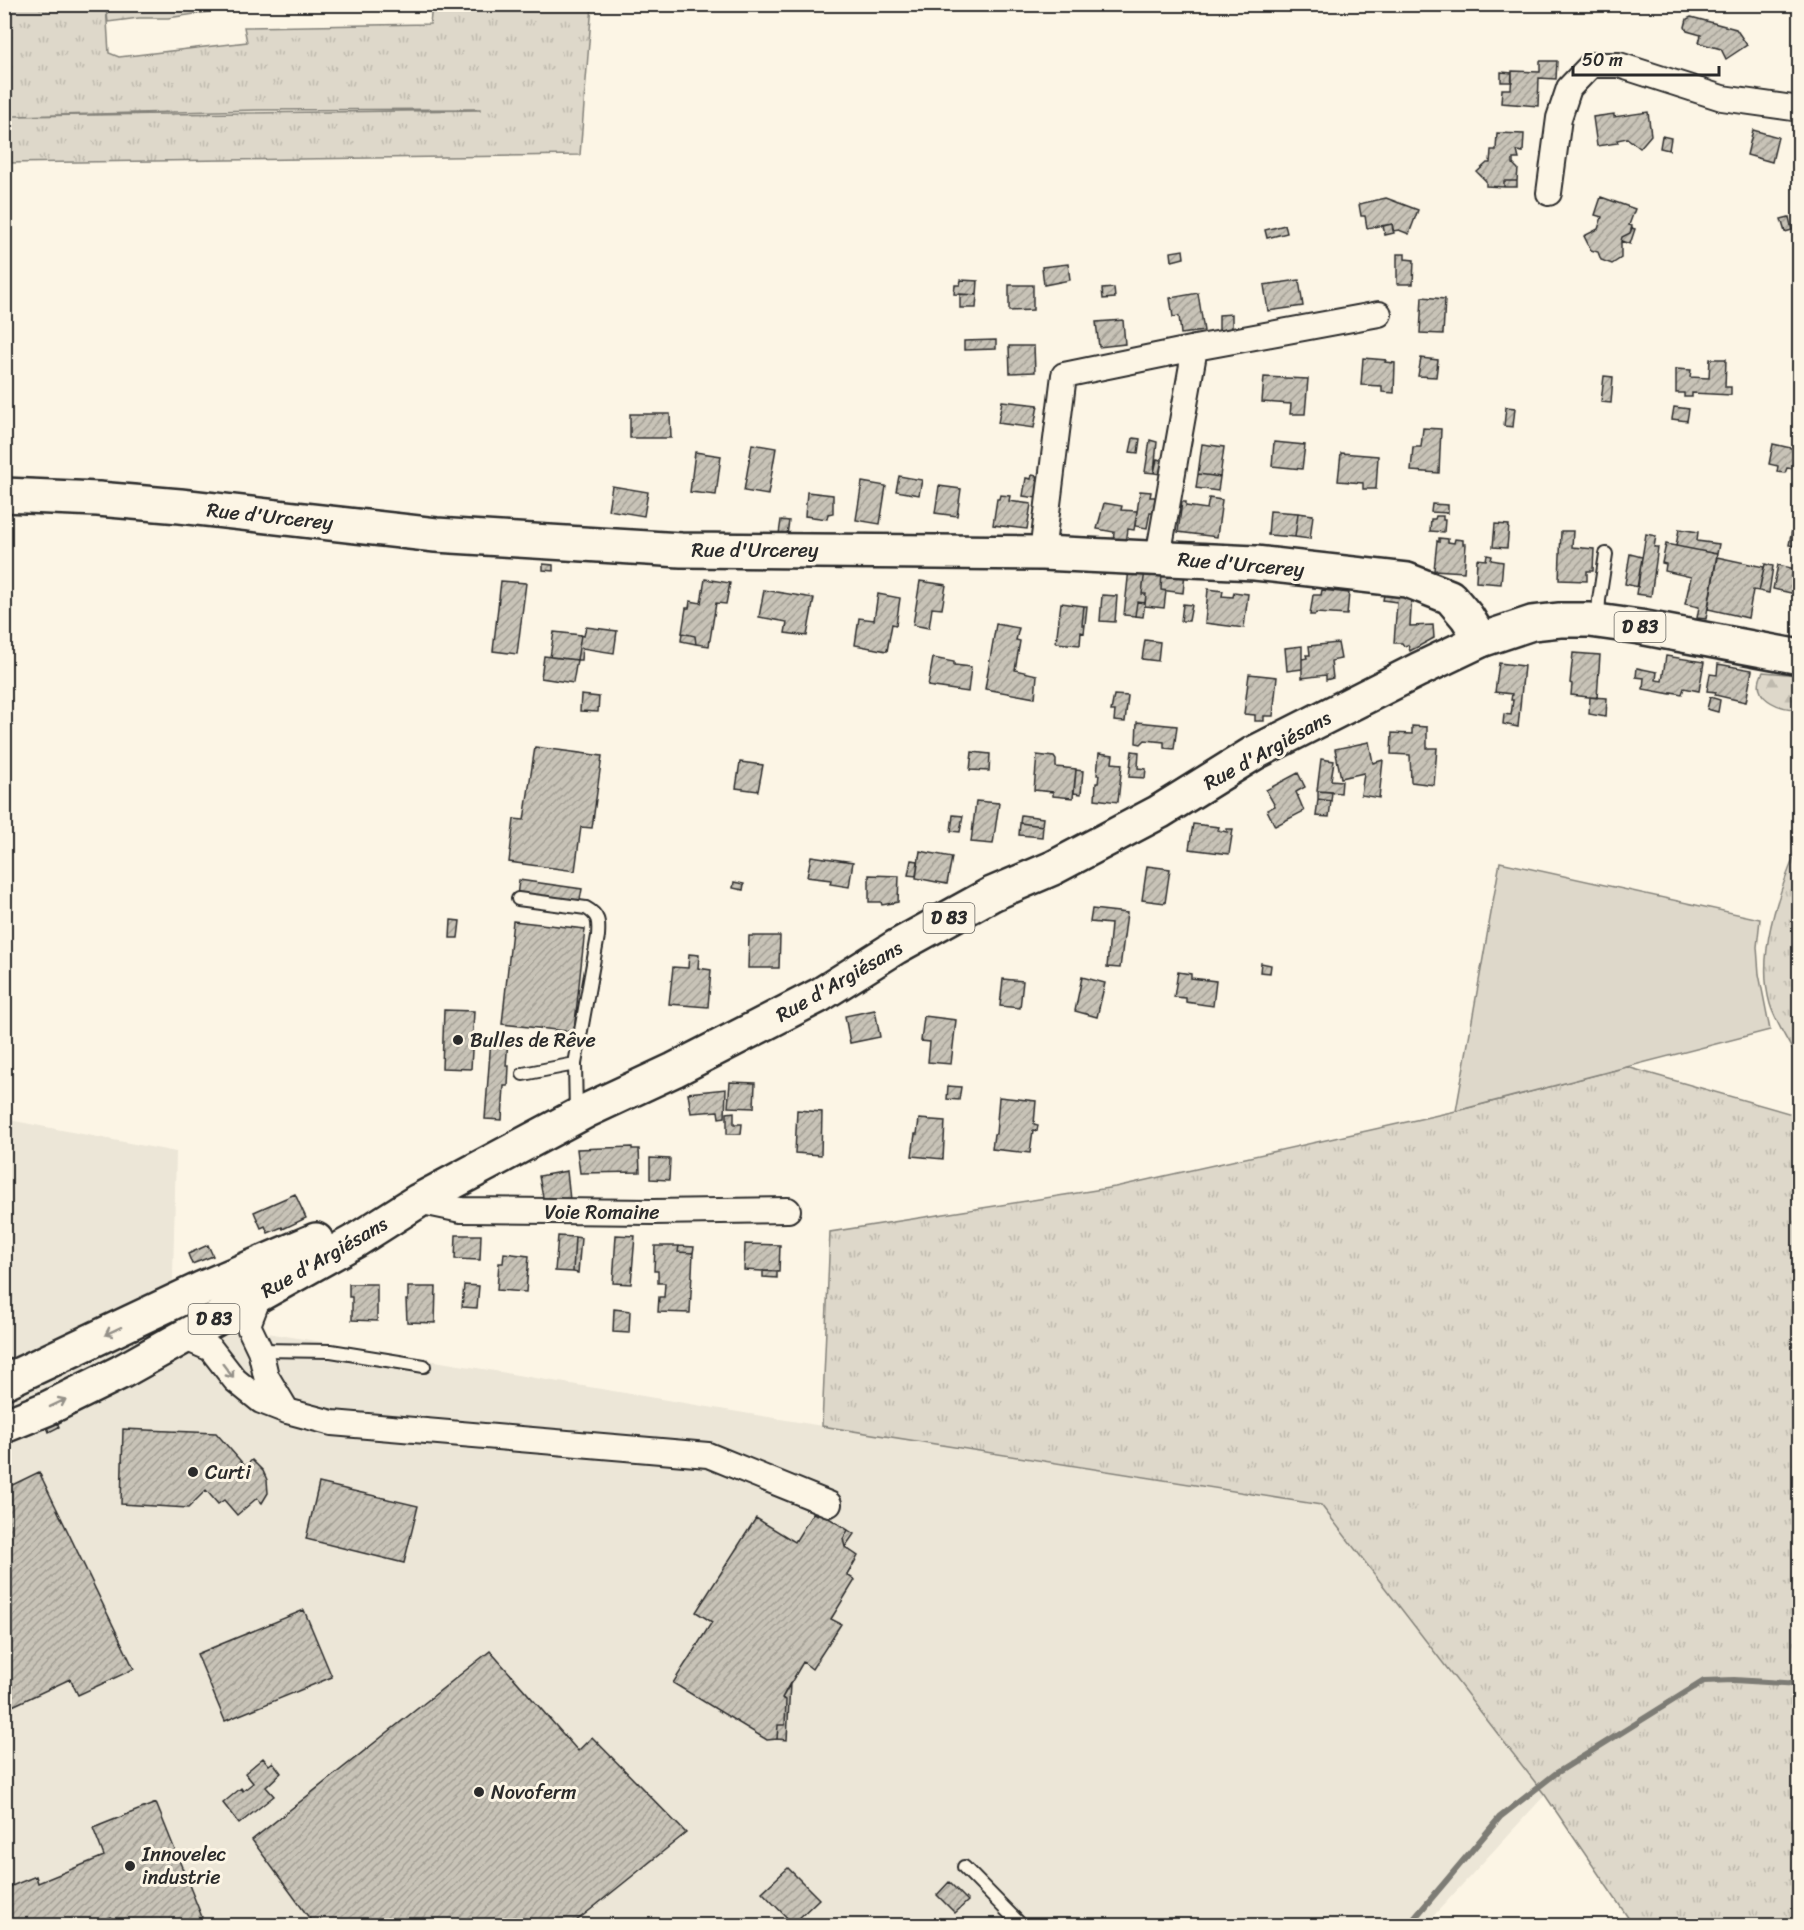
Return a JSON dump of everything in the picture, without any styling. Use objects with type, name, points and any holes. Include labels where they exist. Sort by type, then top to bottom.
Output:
[{"type":"main road","name":"Rue d'Urcerey","points":[[4,495],[98,499],[180,506],[436,535],[670,549],[1041,553],[1255,563],[1407,580],[1450,597],[1467,617],[1481,640]]},
{"type":"main road","name":"D 83","points":[[1481,640],[1532,623],[1560,620],[1598,621],[1800,657]]},
{"type":"main road","name":"Rue d'Argiésans","points":[[4,1426],[46,1409],[121,1372],[197,1343],[234,1320],[260,1294],[356,1241],[418,1201],[576,1117],[820,995],[896,947],[992,894],[1053,868],[1159,812],[1254,753],[1481,640]]},
{"type":"main road","name":"Rue d'Argiésans","points":[[4,1382],[203,1288],[275,1259],[342,1227],[418,1201]]},
{"type":"street","points":[[1549,193],[1559,118],[1569,88],[1591,66],[1619,65],[1722,98],[1800,109]]},
{"type":"street","points":[[1041,553],[1064,375],[1379,314]]},
{"type":"street","points":[[1158,557],[1195,348]]},
{"type":"street","name":"Voie Romaine","points":[[418,1201],[461,1210],[653,1212],[788,1210]]},
{"type":"street","points":[[275,1259],[226,1293],[234,1320],[260,1350],[266,1376],[287,1411]]},
{"type":"street","points":[[160,1309],[198,1307],[234,1320]]},
{"type":"street","points":[[197,1343],[235,1380],[261,1401],[287,1411],[332,1423],[708,1455],[829,1504]]},
{"type":"lane","points":[[1598,621],[1606,554]]},
{"type":"lane","points":[[518,899],[586,908],[599,920],[575,1064],[576,1117]]},
{"type":"lane","points":[[523,1074],[575,1064]]},
{"type":"lane","points":[[260,1350],[331,1351],[424,1366]]},
{"type":"lane","points":[[964,1867],[1022,1926]]},
{"type":"shaded area","points":[[4,1119],[176,1152],[172,1317],[822,1426],[1321,1505],[1545,1795],[1425,1925],[5,1925]]},
{"type":"green space","points":[[106,4],[241,5],[241,7],[168,18],[139,18],[108,22]]},
{"type":"green space","points":[[5,5],[106,5],[109,53],[119,57],[247,42],[244,27],[430,24],[432,5],[592,5],[580,155],[5,163]],"holes":[[[257,110],[480,110],[15,116]]]},
{"type":"green space","points":[[1763,672],[1799,675],[1799,709],[1775,704],[1763,695],[1760,681]]},
{"type":"green space","points":[[1799,846],[1799,1062],[1770,1004],[1766,985],[1766,965],[1777,902]]},
{"type":"green space","points":[[1500,862],[1760,919],[1757,947],[1759,974],[1770,1030],[1456,1111]]},
{"type":"green space","points":[[1627,1067],[1799,1116],[1799,1925],[1633,1925],[1545,1795],[1321,1505],[822,1426],[830,1232],[1115,1187],[1456,1111]]},
{"type":"building","points":[[1691,17],[1736,29],[1747,45],[1726,59],[1721,49],[1699,43],[1701,35],[1687,31],[1685,27],[1687,19]]},
{"type":"building","points":[[1540,61],[1557,61],[1556,79],[1539,78],[1538,106],[1501,103],[1502,89],[1511,89],[1512,71],[1540,72]]},
{"type":"building","points":[[1501,72],[1512,73],[1512,82],[1501,82]]},
{"type":"building","points":[[1648,112],[1651,135],[1640,148],[1627,138],[1617,140],[1618,143],[1597,146],[1593,117],[1614,114],[1614,117]]},
{"type":"building","points":[[1753,130],[1778,137],[1772,162],[1747,155]]},
{"type":"building","points":[[1497,133],[1524,134],[1523,152],[1517,151],[1519,159],[1513,159],[1513,164],[1518,169],[1517,181],[1504,181],[1504,187],[1486,186],[1486,181],[1477,172],[1490,163],[1491,150],[1496,150]]},
{"type":"building","points":[[1662,136],[1671,138],[1669,150],[1660,148]]},
{"type":"building","points":[[1798,150],[1800,151],[1800,175],[1792,173]]},
{"type":"building","points":[[1504,181],[1517,181],[1517,187],[1504,187]]},
{"type":"building","points":[[1601,197],[1635,209],[1629,225],[1632,226],[1630,233],[1622,237],[1621,258],[1612,264],[1601,260],[1598,252],[1591,250],[1584,236],[1598,229],[1602,217],[1595,215]]},
{"type":"building","points":[[1386,198],[1418,210],[1409,234],[1399,230],[1393,231],[1392,224],[1367,228],[1365,216],[1361,216],[1359,204]]},
{"type":"building","points":[[1789,217],[1792,230],[1785,232],[1781,219]]},
{"type":"building","points":[[1392,224],[1394,233],[1385,235],[1383,226]]},
{"type":"building","points":[[1285,225],[1287,233],[1267,238],[1265,230]]},
{"type":"building","points":[[1632,228],[1635,229],[1630,244],[1621,241],[1622,237],[1630,233]]},
{"type":"building","points":[[1183,250],[1184,258],[1172,261],[1171,252]]},
{"type":"building","points":[[1397,254],[1405,254],[1405,259],[1414,260],[1413,284],[1397,284]]},
{"type":"building","points":[[1068,264],[1070,280],[1044,285],[1042,267]]},
{"type":"building","points":[[961,280],[978,281],[977,295],[954,294],[955,285],[960,285]]},
{"type":"building","points":[[1299,280],[1303,306],[1268,311],[1264,285]]},
{"type":"building","points":[[1009,285],[1033,285],[1033,310],[1009,311]]},
{"type":"building","points":[[1114,288],[1115,298],[1103,299],[1102,289]]},
{"type":"building","points":[[1198,293],[1204,331],[1181,334],[1179,316],[1173,317],[1170,298]]},
{"type":"building","points":[[960,294],[977,295],[976,308],[960,308]]},
{"type":"building","points":[[1422,297],[1445,299],[1443,334],[1420,333]]},
{"type":"building","points":[[1232,314],[1232,329],[1219,330],[1219,315]]},
{"type":"building","points":[[1123,320],[1125,344],[1099,347],[1096,322]]},
{"type":"building","points":[[996,340],[996,349],[964,350],[964,341]]},
{"type":"building","points":[[1009,346],[1034,346],[1035,372],[1010,373]]},
{"type":"building","points":[[1363,358],[1395,363],[1394,393],[1382,392],[1382,386],[1361,385]]},
{"type":"building","points":[[1421,358],[1438,360],[1436,377],[1418,376]]},
{"type":"building","points":[[1710,359],[1726,359],[1725,387],[1731,387],[1731,395],[1692,393],[1692,397],[1684,397],[1684,393],[1676,393],[1676,369],[1691,370],[1690,377],[1709,378]]},
{"type":"building","points":[[1604,376],[1613,377],[1611,403],[1601,402]]},
{"type":"building","points":[[1264,377],[1308,379],[1305,414],[1290,414],[1291,404],[1262,402]]},
{"type":"building","points":[[1002,401],[1038,405],[1034,428],[998,423]]},
{"type":"building","points":[[1506,407],[1515,408],[1513,427],[1504,426]]},
{"type":"building","points":[[1674,407],[1689,409],[1687,421],[1672,419]]},
{"type":"building","points":[[630,414],[670,414],[671,438],[630,438]]},
{"type":"building","points":[[1423,428],[1441,429],[1439,473],[1411,471],[1413,447],[1421,447]]},
{"type":"building","points":[[1133,438],[1140,439],[1138,453],[1130,452]]},
{"type":"building","points":[[1150,440],[1157,442],[1154,473],[1145,472]]},
{"type":"building","points":[[1274,442],[1305,445],[1302,469],[1272,466]]},
{"type":"building","points":[[752,444],[776,448],[768,495],[744,491]]},
{"type":"building","points":[[1202,444],[1224,447],[1220,477],[1198,474]]},
{"type":"building","points":[[1773,444],[1800,450],[1795,469],[1787,468],[1785,473],[1777,472],[1778,466],[1769,464]]},
{"type":"building","points":[[695,452],[721,456],[716,495],[690,492]]},
{"type":"building","points":[[1341,453],[1378,456],[1376,489],[1363,489],[1363,483],[1338,481]]},
{"type":"building","points":[[1157,459],[1168,462],[1165,475],[1154,473]]},
{"type":"building","points":[[1198,474],[1220,477],[1218,491],[1196,488]]},
{"type":"building","points":[[1032,475],[1037,476],[1036,480],[1041,481],[1037,498],[1023,496],[1026,478],[1031,479]]},
{"type":"building","points":[[899,476],[922,480],[919,495],[896,491]]},
{"type":"building","points":[[862,482],[886,486],[880,524],[856,520]]},
{"type":"building","points":[[612,486],[648,492],[644,516],[608,510]]},
{"type":"building","points":[[939,486],[961,489],[957,516],[935,513]]},
{"type":"building","points":[[1140,491],[1151,492],[1150,497],[1156,497],[1147,528],[1135,526]]},
{"type":"building","points":[[807,492],[833,495],[833,513],[828,514],[827,519],[805,516]]},
{"type":"building","points":[[1000,495],[1010,496],[1009,501],[1031,504],[1027,529],[993,525],[997,499]]},
{"type":"building","points":[[1209,498],[1222,500],[1217,537],[1178,532],[1182,502],[1186,502],[1186,506],[1207,509]]},
{"type":"building","points":[[1104,503],[1122,506],[1121,510],[1137,511],[1134,530],[1128,529],[1126,544],[1113,543],[1114,532],[1097,529]]},
{"type":"building","points":[[1432,504],[1448,505],[1448,513],[1431,512]]},
{"type":"building","points":[[1270,511],[1298,513],[1295,537],[1268,535]]},
{"type":"building","points":[[1298,513],[1313,515],[1310,539],[1295,537]]},
{"type":"building","points":[[1436,516],[1443,516],[1445,520],[1444,532],[1430,531],[1431,519],[1435,519]]},
{"type":"building","points":[[781,520],[789,521],[787,535],[779,534]]},
{"type":"building","points":[[1495,524],[1509,525],[1507,548],[1493,547]]},
{"type":"building","points":[[1679,529],[1698,532],[1697,541],[1719,544],[1717,554],[1676,546]]},
{"type":"building","points":[[1792,530],[1800,531],[1800,547],[1789,545]]},
{"type":"building","points":[[1561,531],[1573,531],[1572,547],[1594,549],[1593,571],[1587,571],[1587,581],[1559,580]]},
{"type":"building","points":[[1646,534],[1656,536],[1654,547],[1658,547],[1651,596],[1636,594]]},
{"type":"building","points":[[1439,538],[1448,539],[1448,542],[1454,543],[1455,539],[1463,540],[1463,544],[1466,544],[1464,572],[1434,570]]},
{"type":"building","points":[[1666,544],[1717,554],[1706,619],[1697,618],[1699,607],[1685,604],[1691,577],[1665,571],[1666,564],[1662,563]]},
{"type":"building","points":[[1630,554],[1642,557],[1638,587],[1625,584]]},
{"type":"building","points":[[1487,555],[1492,556],[1491,560],[1503,562],[1501,584],[1476,582],[1477,559],[1486,560]]},
{"type":"building","points":[[1717,557],[1764,567],[1759,591],[1753,590],[1748,618],[1708,609]]},
{"type":"building","points":[[543,564],[553,565],[553,571],[543,570]]},
{"type":"building","points":[[1765,564],[1773,566],[1769,593],[1759,591]]},
{"type":"building","points":[[1778,565],[1800,570],[1800,595],[1773,589]]},
{"type":"building","points":[[1129,569],[1145,570],[1142,594],[1146,594],[1145,603],[1137,602],[1135,616],[1124,615]]},
{"type":"building","points":[[1145,570],[1162,571],[1161,590],[1166,591],[1164,608],[1145,606],[1146,594],[1142,594]]},
{"type":"building","points":[[1162,571],[1185,573],[1183,593],[1161,590]]},
{"type":"building","points":[[705,579],[730,583],[726,604],[716,603],[709,646],[696,644],[695,636],[682,633],[686,608],[689,608],[690,601],[701,603]]},
{"type":"building","points":[[501,581],[526,583],[517,654],[493,651]]},
{"type":"building","points":[[920,581],[946,585],[942,609],[932,608],[929,628],[913,625]]},
{"type":"building","points":[[1208,589],[1223,591],[1222,596],[1233,597],[1234,592],[1248,594],[1244,628],[1205,623]]},
{"type":"building","points":[[764,590],[814,598],[807,636],[785,633],[787,622],[759,617]]},
{"type":"building","points":[[1322,590],[1349,593],[1347,615],[1316,613],[1310,615],[1313,595],[1321,595]]},
{"type":"building","points":[[1385,590],[1412,593],[1410,626],[1433,625],[1434,638],[1410,651],[1408,645],[1394,643],[1397,602],[1383,600]]},
{"type":"building","points":[[878,594],[900,598],[896,625],[892,624],[887,651],[855,645],[859,618],[874,620]]},
{"type":"building","points":[[1102,595],[1117,596],[1115,622],[1100,621]]},
{"type":"building","points":[[1137,602],[1145,603],[1143,617],[1135,616]]},
{"type":"building","points":[[1061,603],[1084,606],[1082,625],[1085,625],[1084,633],[1081,632],[1080,645],[1056,643]]},
{"type":"building","points":[[1183,604],[1192,605],[1189,621],[1181,621]]},
{"type":"building","points":[[1084,606],[1087,606],[1085,625],[1082,625]]},
{"type":"building","points":[[996,624],[1019,628],[1016,640],[1020,641],[1015,670],[1037,675],[1035,698],[985,689]]},
{"type":"building","points":[[586,627],[617,631],[614,653],[582,648],[581,660],[577,660],[581,635],[584,636]]},
{"type":"building","points":[[554,632],[581,635],[577,660],[550,657]]},
{"type":"building","points":[[682,633],[695,636],[696,644],[681,641]]},
{"type":"building","points":[[1145,640],[1160,642],[1158,661],[1142,659]]},
{"type":"building","points":[[1338,643],[1341,659],[1331,661],[1333,678],[1326,680],[1326,675],[1302,678],[1302,659],[1310,655],[1309,646]]},
{"type":"building","points":[[1302,646],[1302,669],[1287,671],[1285,648]]},
{"type":"building","points":[[1573,653],[1600,655],[1597,698],[1571,695]]},
{"type":"building","points":[[544,656],[577,660],[573,683],[541,678]]},
{"type":"building","points":[[1666,656],[1704,662],[1699,691],[1684,688],[1682,694],[1671,692],[1671,694],[1643,689],[1644,678],[1636,677],[1637,668],[1657,672],[1656,680],[1662,681]]},
{"type":"building","points":[[933,658],[954,662],[954,665],[971,667],[968,692],[928,686]]},
{"type":"building","points":[[1499,663],[1524,666],[1518,727],[1503,724],[1504,714],[1511,715],[1513,700],[1511,700],[1512,694],[1495,692]]},
{"type":"building","points":[[1718,664],[1752,670],[1746,702],[1707,691],[1710,674],[1717,675]]},
{"type":"building","points":[[1249,674],[1277,677],[1273,716],[1264,716],[1264,721],[1255,721],[1255,715],[1244,714]]},
{"type":"building","points":[[581,695],[599,697],[598,712],[580,711]]},
{"type":"building","points":[[1114,695],[1128,696],[1125,722],[1114,721],[1115,711],[1111,711]]},
{"type":"building","points":[[1590,697],[1607,698],[1606,717],[1589,714]]},
{"type":"building","points":[[1710,697],[1720,700],[1718,712],[1707,709]]},
{"type":"building","points":[[1137,722],[1177,726],[1174,749],[1164,748],[1164,742],[1145,740],[1141,744],[1136,743]]},
{"type":"building","points":[[1412,726],[1427,727],[1427,748],[1437,748],[1434,785],[1411,782],[1410,755],[1391,754],[1392,733],[1412,734]]},
{"type":"building","points":[[1369,742],[1373,763],[1383,760],[1379,798],[1361,795],[1364,773],[1341,778],[1335,749]]},
{"type":"building","points":[[535,747],[602,756],[592,828],[581,827],[575,871],[509,862],[514,819],[524,820]]},
{"type":"building","points":[[1132,751],[1139,752],[1138,768],[1146,769],[1145,778],[1129,777]]},
{"type":"building","points":[[972,752],[990,754],[989,771],[970,770]]},
{"type":"building","points":[[1099,753],[1113,755],[1112,763],[1122,764],[1118,802],[1095,799],[1099,775],[1097,775]]},
{"type":"building","points":[[1037,755],[1054,757],[1056,767],[1076,769],[1073,798],[1053,796],[1053,792],[1034,790]]},
{"type":"building","points":[[1321,759],[1334,761],[1331,780],[1342,781],[1341,793],[1317,791]]},
{"type":"building","points":[[740,762],[763,765],[758,791],[736,788]]},
{"type":"building","points":[[1076,770],[1083,771],[1081,794],[1074,793]]},
{"type":"building","points":[[1298,773],[1305,787],[1296,792],[1304,811],[1275,826],[1267,810],[1275,806],[1266,790]]},
{"type":"building","points":[[1318,791],[1332,792],[1331,801],[1318,799]]},
{"type":"building","points":[[1318,799],[1331,801],[1329,817],[1316,816]]},
{"type":"building","points":[[976,801],[999,803],[993,844],[971,842]]},
{"type":"building","points":[[953,815],[963,816],[960,832],[951,831]]},
{"type":"building","points":[[1021,815],[1043,818],[1042,826],[1020,823]]},
{"type":"building","points":[[1020,823],[1043,826],[1042,837],[1019,835]]},
{"type":"building","points":[[1193,824],[1219,827],[1218,830],[1227,832],[1227,829],[1233,829],[1229,854],[1189,849]]},
{"type":"building","points":[[920,851],[952,857],[947,884],[916,878]]},
{"type":"building","points":[[811,856],[853,862],[849,887],[830,884],[831,880],[807,877]]},
{"type":"building","points":[[911,860],[918,861],[916,876],[908,875]]},
{"type":"building","points":[[1147,866],[1170,869],[1165,903],[1142,900]]},
{"type":"building","points":[[869,875],[899,876],[898,902],[882,905],[881,902],[869,902]]},
{"type":"building","points":[[519,880],[582,889],[579,905],[517,896]]},
{"type":"building","points":[[734,882],[744,884],[743,890],[733,888]]},
{"type":"building","points":[[1092,909],[1127,913],[1120,968],[1107,967],[1111,924],[1090,922]]},
{"type":"building","points":[[451,920],[460,921],[458,938],[450,938]]},
{"type":"building","points":[[513,921],[585,929],[574,1032],[502,1024]]},
{"type":"building","points":[[749,936],[780,936],[779,968],[748,968]]},
{"type":"building","points":[[689,954],[699,955],[698,968],[711,970],[708,1007],[669,1004],[673,967],[688,968]]},
{"type":"building","points":[[1261,963],[1271,965],[1270,973],[1260,972]]},
{"type":"building","points":[[1178,972],[1191,974],[1191,978],[1216,981],[1213,1006],[1186,1002],[1186,998],[1174,997]]},
{"type":"building","points":[[1082,977],[1105,983],[1097,1017],[1075,1011]]},
{"type":"building","points":[[1003,979],[1023,981],[1020,1008],[1000,1006]]},
{"type":"building","name":"Bulles de Rêve","points":[[444,1010],[474,1011],[471,1069],[442,1068]]},
{"type":"building","points":[[875,1010],[880,1037],[850,1043],[845,1016]]},
{"type":"building","points":[[924,1016],[956,1020],[951,1064],[928,1062],[930,1042],[921,1041]]},
{"type":"building","points":[[491,1039],[508,1040],[506,1066],[509,1066],[508,1086],[504,1086],[502,1120],[485,1119]]},
{"type":"building","points":[[730,1082],[755,1083],[754,1108],[728,1107]]},
{"type":"building","points":[[948,1086],[961,1087],[959,1100],[947,1099]]},
{"type":"building","points":[[726,1089],[725,1117],[719,1118],[718,1111],[691,1113],[688,1093]]},
{"type":"building","points":[[999,1097],[1036,1101],[1034,1124],[1038,1125],[1037,1131],[1033,1130],[1030,1153],[992,1149],[994,1134],[996,1134]]},
{"type":"building","points":[[797,1110],[822,1112],[821,1155],[795,1153]]},
{"type":"building","points":[[734,1112],[734,1124],[742,1124],[741,1134],[727,1134],[727,1113]]},
{"type":"building","points":[[919,1119],[945,1121],[943,1159],[912,1156]]},
{"type":"building","points":[[632,1147],[632,1149],[639,1149],[640,1172],[580,1173],[577,1149]]},
{"type":"building","points":[[650,1158],[670,1159],[669,1180],[650,1179]]},
{"type":"building","points":[[567,1171],[570,1200],[544,1203],[539,1176]]},
{"type":"building","points":[[295,1194],[306,1218],[268,1233],[265,1226],[261,1228],[254,1212]]},
{"type":"building","points":[[456,1235],[481,1235],[480,1260],[455,1259]]},
{"type":"building","points":[[616,1235],[635,1236],[631,1284],[613,1283]]},
{"type":"building","points":[[558,1236],[575,1237],[573,1272],[555,1271]]},
{"type":"building","points":[[575,1237],[581,1238],[578,1273],[573,1272]]},
{"type":"building","points":[[745,1244],[780,1245],[779,1272],[744,1270]]},
{"type":"building","points":[[208,1245],[213,1256],[192,1264],[188,1254]]},
{"type":"building","points":[[655,1246],[679,1246],[678,1252],[693,1253],[690,1313],[658,1312],[659,1297],[664,1297],[665,1283],[658,1283],[658,1271],[654,1271]]},
{"type":"building","points":[[679,1246],[694,1247],[693,1253],[678,1252]]},
{"type":"building","points":[[504,1253],[529,1256],[526,1292],[497,1290],[499,1263],[503,1263]]},
{"type":"building","points":[[763,1271],[777,1271],[777,1278],[763,1277]]},
{"type":"building","points":[[349,1284],[377,1284],[377,1321],[352,1320],[352,1297],[349,1297]]},
{"type":"building","points":[[464,1285],[479,1286],[477,1308],[462,1307]]},
{"type":"building","points":[[408,1287],[436,1287],[435,1323],[407,1322]]},
{"type":"building","points":[[614,1309],[630,1311],[629,1333],[613,1332]]},
{"type":"building","points":[[57,1422],[59,1427],[49,1432],[47,1427]]},
{"type":"building","name":"Curti","points":[[123,1429],[216,1433],[245,1466],[252,1460],[263,1471],[267,1480],[268,1493],[262,1503],[257,1498],[237,1515],[224,1500],[218,1504],[206,1490],[188,1508],[121,1504]]},
{"type":"building","points":[[39,1472],[134,1669],[78,1695],[70,1679],[4,1710],[4,1489]]},
{"type":"building","points":[[319,1483],[418,1506],[404,1563],[306,1539]]},
{"type":"building","points":[[819,1512],[848,1530],[843,1539],[845,1547],[858,1556],[847,1575],[855,1580],[831,1619],[841,1624],[812,1669],[803,1662],[782,1698],[786,1700],[785,1725],[778,1725],[777,1739],[767,1740],[673,1683],[712,1622],[696,1612],[756,1518],[795,1542],[813,1513],[817,1515]]},
{"type":"building","points":[[848,1530],[854,1534],[845,1547],[843,1539]]},
{"type":"building","points":[[304,1610],[332,1677],[225,1721],[197,1654]]},
{"type":"building","name":"Novoferm","points":[[490,1651],[578,1751],[592,1737],[686,1833],[570,1926],[315,1926],[252,1840]]},
{"type":"building","points":[[790,1683],[787,1740],[777,1739],[778,1725],[785,1725],[786,1700],[782,1698]]},
{"type":"building","points":[[263,1758],[269,1765],[273,1762],[281,1773],[266,1787],[274,1796],[239,1824],[223,1803],[241,1788],[243,1791],[253,1783],[245,1773]]},
{"type":"building","name":"Innovelec industrie","points":[[156,1803],[202,1917],[181,1926],[114,1926],[111,1917],[91,1926],[13,1926],[10,1917],[4,1918],[4,1889],[36,1876],[38,1883],[104,1856],[93,1828]]},
{"type":"building","points":[[788,1868],[819,1899],[793,1924],[762,1892]]},
{"type":"building","points":[[949,1882],[968,1901],[955,1913],[937,1895]]},
{"type":"waterway","points":[[1408,1926],[1500,1817],[1555,1774],[1704,1681],[1734,1680],[1800,1684]]},
{"type":"place","name":"Bulles de Rêve","points":[[458,1040]]},
{"type":"place","name":"Curti","points":[[193,1472]]},
{"type":"place","name":"Novoferm","points":[[479,1792]]},
{"type":"place","name":"Innovelec industrie","points":[[130,1866]]}]
